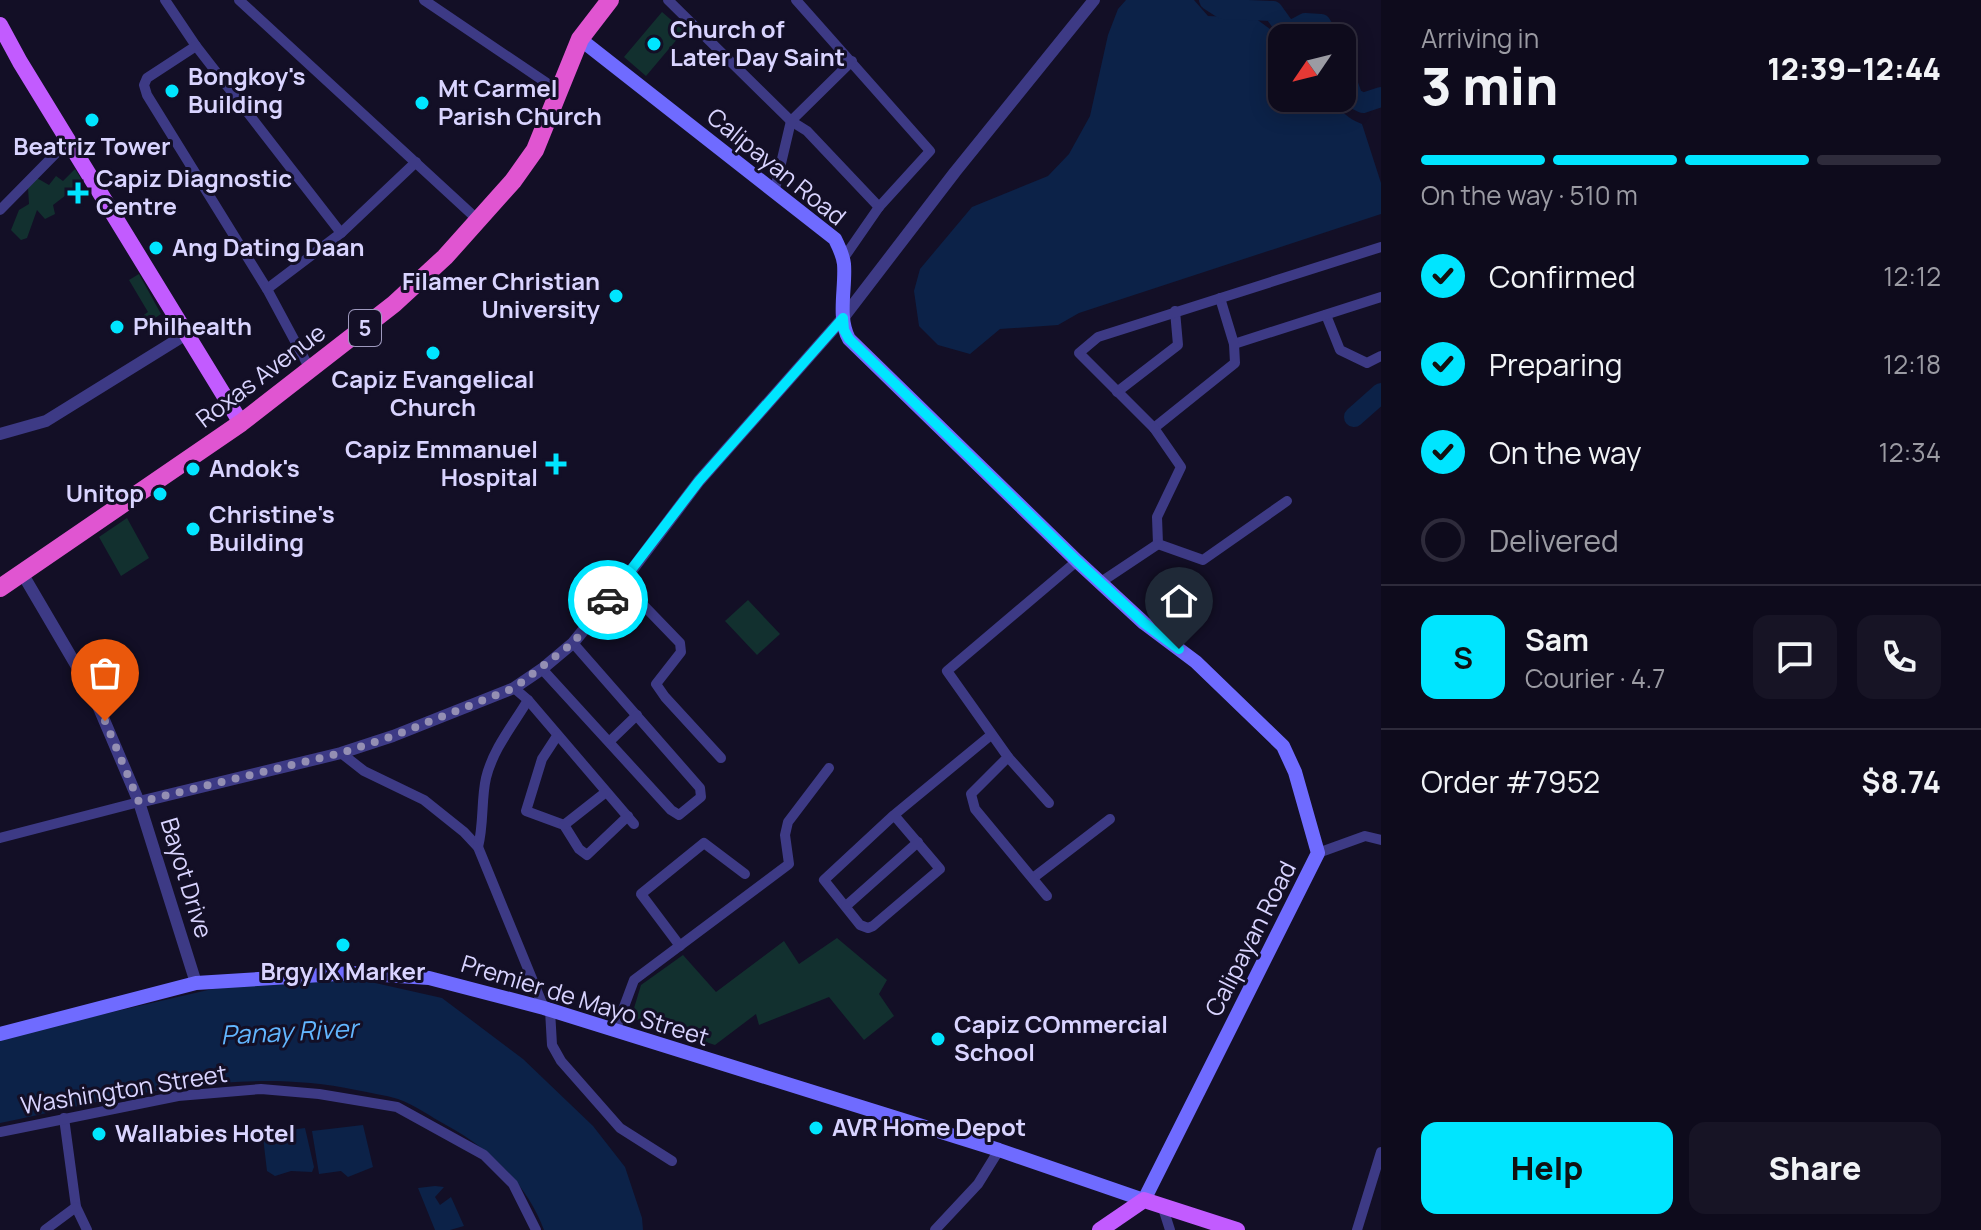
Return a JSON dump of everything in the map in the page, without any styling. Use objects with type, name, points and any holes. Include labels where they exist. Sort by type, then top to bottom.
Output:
[{"type":"highway","name":"Roxas Avenue","points":[[0,588],[241,423],[311,371],[394,304],[445,257],[513,181],[535,150],[580,39],[610,0]]},
{"type":"main road","points":[[0,25],[241,423]]},
{"type":"main road","name":"Calipayan Road","points":[[580,39],[835,239],[843,259],[843,318],[849,339],[1077,561],[1144,623],[1196,662],[1283,746],[1295,772],[1318,853],[1144,1200]]},
{"type":"main road","name":"Premier de Mayo Street","points":[[0,1034],[196,983],[353,973],[429,978],[547,1009],[999,1150],[1144,1200]]},
{"type":"main road","points":[[1100,1230],[1144,1200],[1237,1230]]},
{"type":"street","points":[[165,0],[196,46],[341,233]]},
{"type":"street","points":[[239,0],[478,220]]},
{"type":"street","points":[[424,0],[560,92]]},
{"type":"street","points":[[668,0],[791,121],[807,131],[879,207]]},
{"type":"street","points":[[796,0],[930,151],[879,207],[843,259]]},
{"type":"street","points":[[0,838],[341,753],[514,688],[542,669],[573,643],[699,481],[843,318],[955,172],[1094,0]]},
{"type":"street","points":[[196,46],[147,78],[144,85],[147,95],[267,289],[311,371]]},
{"type":"street","points":[[774,193],[791,121],[852,61]]},
{"type":"street","points":[[0,210],[69,140]]},
{"type":"street","points":[[267,289],[341,233],[416,162]]},
{"type":"street","points":[[1158,544],[1157,517],[1181,467],[1154,428],[1079,353],[1098,337],[1381,247]]},
{"type":"street","points":[[1234,344],[1381,297]]},
{"type":"street","points":[[1154,428],[1235,363],[1234,344],[1220,298]]},
{"type":"street","points":[[1117,392],[1178,345],[1175,311]]},
{"type":"street","points":[[1326,315],[1340,350],[1367,363],[1381,356]]},
{"type":"street","points":[[0,434],[46,421],[188,333]]},
{"type":"street","points":[[1158,544],[1203,560],[1287,501]]},
{"type":"street","points":[[1101,582],[1158,544]]},
{"type":"street","points":[[1049,803],[991,735],[947,671],[1077,561]]},
{"type":"street","name":"Bayot Drive","points":[[22,573],[93,694],[139,802],[196,983]]},
{"type":"street","points":[[622,583],[680,643],[681,652],[656,684],[721,758]]},
{"type":"street","points":[[542,669],[671,810],[679,815],[701,797],[700,788],[573,643]]},
{"type":"street","points":[[514,688],[528,700],[631,820],[587,855],[579,849],[564,825],[526,811],[542,759],[557,736]]},
{"type":"street","points":[[478,847],[483,826],[485,781],[493,757],[528,700]]},
{"type":"street","points":[[610,741],[637,715]]},
{"type":"street","points":[[894,815],[940,869],[868,928],[860,925],[824,880],[894,815],[991,735]]},
{"type":"street","points":[[341,753],[364,771],[424,800],[478,847],[547,1009],[552,1045],[561,1061],[620,1128],[672,1161]]},
{"type":"street","points":[[1008,757],[971,794],[975,809],[1047,896]]},
{"type":"street","points":[[615,1031],[634,980],[789,864],[785,835],[788,822],[829,768]]},
{"type":"street","points":[[564,825],[606,792]]},
{"type":"street","points":[[1033,878],[1110,819]]},
{"type":"street","points":[[1318,853],[1365,836],[1381,840]]},
{"type":"street","points":[[846,906],[918,842]]},
{"type":"street","points":[[680,946],[641,894],[704,843],[745,874]]},
{"type":"street","name":"Washington Street","points":[[0,1132],[178,1096],[261,1089],[319,1094],[397,1107],[484,1155],[513,1184],[536,1230]]},
{"type":"street","points":[[64,1118],[76,1207],[87,1230]]},
{"type":"street","points":[[935,1230],[978,1184],[999,1150]]},
{"type":"street","points":[[1357,1230],[1381,1152]]},
{"type":"street","points":[[1162,1205],[1170,1230]]},
{"type":"street","points":[[45,1230],[76,1207]]},
{"type":"green space","name":"Church of Later Day Saint","points":[[662,12],[684,31],[646,76],[624,57]]},
{"type":"green space","points":[[75,169],[83,182],[53,205],[55,214],[45,219],[37,210],[27,238],[21,240],[11,230],[19,210],[29,204],[28,188],[35,177],[49,185],[56,176],[63,181]]},
{"type":"green space","points":[[139,274],[161,314],[138,329],[134,322],[148,312],[129,280]]},
{"type":"green space","points":[[127,518],[149,558],[121,576],[99,537]]},
{"type":"green space","points":[[748,600],[780,634],[757,655],[725,621]]},
{"type":"green space","points":[[837,938],[887,980],[879,994],[894,1016],[864,1040],[829,997],[759,1025],[756,1014],[715,1045],[631,1018],[641,985],[683,955],[716,992],[784,941],[799,964]]},
{"type":"water","points":[[1126,0],[1194,0],[1208,16],[1255,18],[1268,28],[1268,112],[1343,112],[1362,124],[1381,183],[1381,214],[1079,313],[1058,325],[1000,329],[970,354],[938,345],[919,326],[914,291],[920,269],[972,207],[1048,176],[1069,154],[1090,116],[1108,35],[1118,9]]},
{"type":"water","name":"Panay River","points":[[353,978],[442,998],[523,1059],[593,1126],[625,1167],[643,1230],[544,1230],[528,1197],[517,1183],[477,1145],[404,1102],[356,1090],[311,1083],[221,1083],[133,1095],[0,1123],[0,1038],[221,987]]},
{"type":"water","points":[[363,1125],[373,1167],[348,1177],[341,1171],[319,1174],[312,1131]]},
{"type":"water","points":[[305,1128],[314,1167],[312,1172],[291,1171],[275,1176],[267,1171],[263,1137],[266,1133]]},
{"type":"water","points":[[444,1187],[435,1197],[440,1205],[451,1197],[464,1226],[435,1230],[418,1188]]},
{"type":"waterway","points":[[1209,0],[1223,9],[1273,11],[1282,24]]},
{"type":"waterway","points":[[1303,24],[1321,24]]},
{"type":"waterway","points":[[1356,100],[1363,103],[1381,97]]},
{"type":"waterway","points":[[1354,417],[1381,393]]},
{"type":"way so far","points":[[105,721],[139,802],[341,753],[514,688],[573,643],[608,600]]},
{"type":"place","name":"Church of Later Day Saint","points":[[654,44]]},
{"type":"place","name":"Bongkoy's Building","points":[[172,91]]},
{"type":"place","name":"Mt Carmel Parish Church","points":[[422,103]]},
{"type":"place","name":"Beatriz Tower","points":[[92,120]]},
{"type":"place","name":"Capiz Diagnostic Centre","points":[[78,193]]},
{"type":"place","name":"Ang Dating Daan","points":[[156,248]]},
{"type":"place","name":"Filamer Christian University","points":[[616,296]]},
{"type":"place","name":"Philhealth","points":[[117,327]]},
{"type":"place","name":"Capiz Evangelical Church","points":[[433,353]]},
{"type":"place","name":"Capiz Emmanuel Hospital","points":[[556,464]]},
{"type":"place","name":"Andok's","points":[[193,469]]},
{"type":"place","name":"Unitop","points":[[160,494]]},
{"type":"place","name":"Christine's Building","points":[[193,529]]},
{"type":"place","name":"Brgy IX Marker","points":[[343,945]]},
{"type":"place","name":"Capiz COmmercial School","points":[[938,1039]]},
{"type":"place","name":"AVR Home Depot","points":[[816,1128]]},
{"type":"place","name":"Wallabies Hotel","points":[[99,1134]]},
{"type":"route","points":[[608,600],[699,481],[843,318],[849,339],[1077,561],[1144,623],[1179,649]]}]
